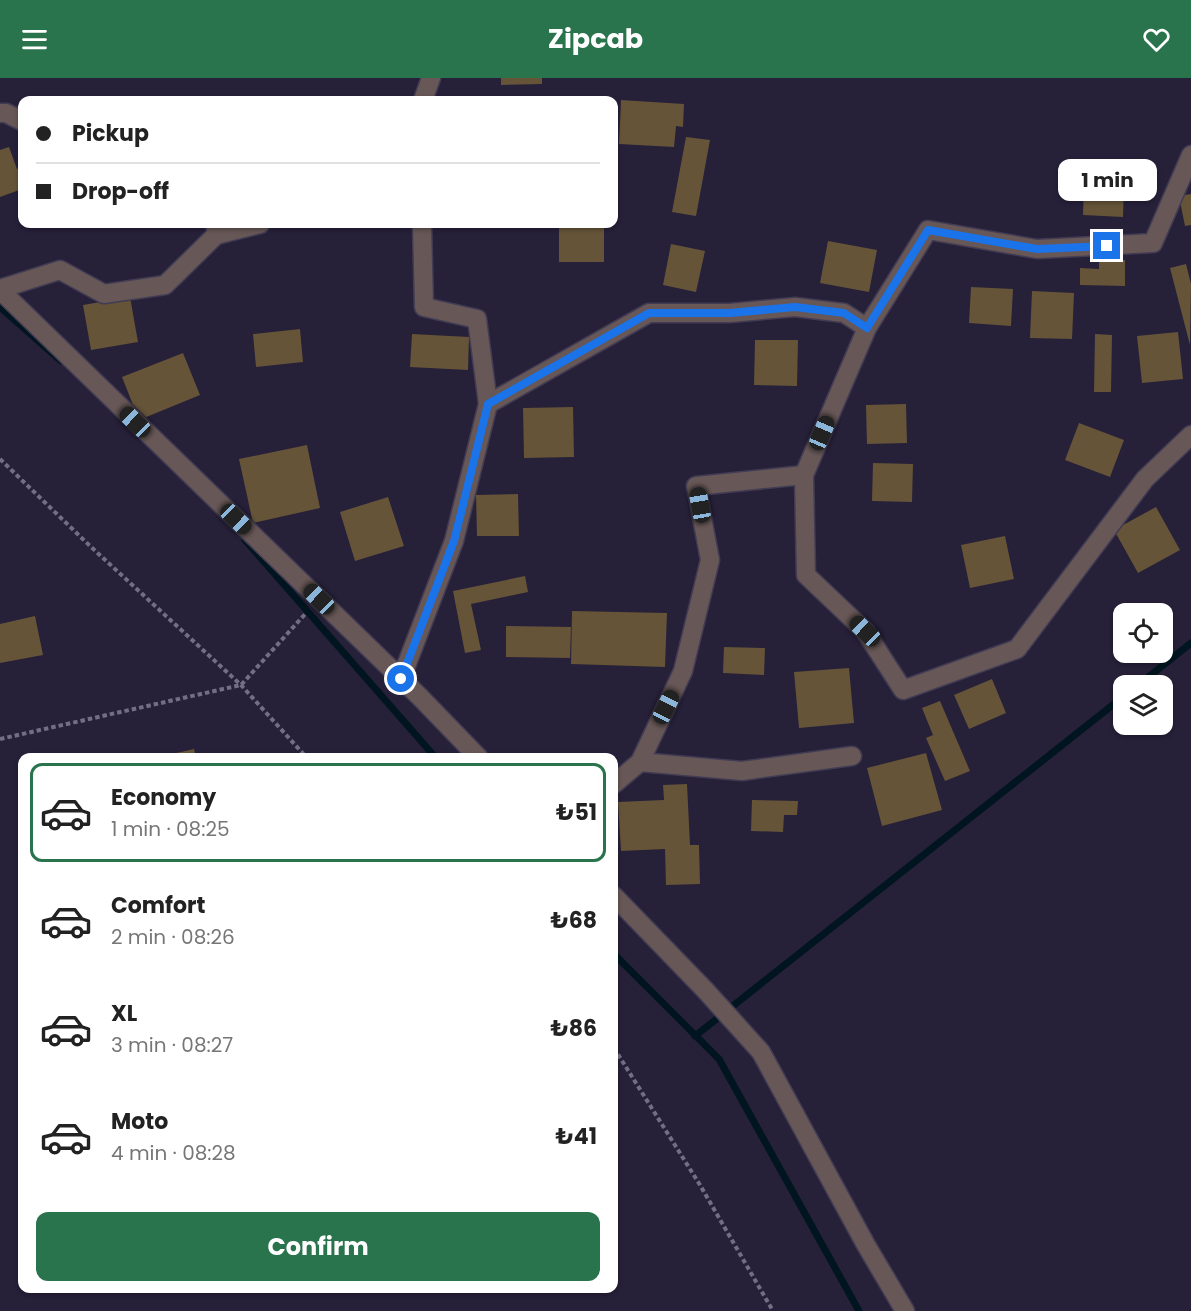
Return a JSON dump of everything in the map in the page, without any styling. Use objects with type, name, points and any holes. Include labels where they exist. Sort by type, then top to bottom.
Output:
[{"type":"street","points":[[424,96],[431,78]]},
{"type":"street","points":[[0,113],[6,113],[18,119]]},
{"type":"street","points":[[1191,155],[1153,243],[1037,249],[928,230],[867,328],[804,475],[806,575],[865,631],[903,690],[1017,649],[1145,479],[1191,435]]},
{"type":"street","points":[[401,679],[454,541],[488,404],[477,319],[424,307],[422,228]]},
{"type":"street","points":[[216,230],[165,285],[104,294],[60,270],[0,289],[474,753]]},
{"type":"street","points":[[488,404],[649,313],[730,313],[795,307],[844,313],[867,328]]},
{"type":"street","points":[[618,781],[640,762],[683,671],[710,560],[696,486],[804,475]]},
{"type":"street","points":[[640,762],[742,771],[852,756]]},
{"type":"street","points":[[618,900],[761,1052],[866,1245],[905,1311]]},
{"type":"path","points":[[0,459],[90,546],[241,685],[302,753]]},
{"type":"path","points":[[0,739],[241,685],[319,599]]},
{"type":"path","points":[[618,1054],[700,1185],[773,1311]]},
{"type":"building","points":[[501,78],[542,78],[542,84],[501,85]]},
{"type":"building","points":[[621,100],[684,104],[683,127],[676,126],[674,147],[619,144]]},
{"type":"building","points":[[686,137],[710,140],[696,216],[672,212]]},
{"type":"building","points":[[9,147],[18,169],[18,190],[0,197],[0,150]]},
{"type":"building","points":[[1084,183],[1124,185],[1123,217],[1083,215]]},
{"type":"building","points":[[1191,194],[1191,225],[1185,226],[1179,196]]},
{"type":"building","points":[[559,228],[604,228],[604,262],[559,262]]},
{"type":"building","points":[[828,241],[877,250],[869,292],[820,283]]},
{"type":"building","points":[[671,244],[705,251],[696,292],[663,285]]},
{"type":"building","points":[[1099,259],[1125,260],[1125,286],[1080,285],[1080,268],[1099,269]]},
{"type":"building","points":[[1186,264],[1191,284],[1190,345],[1170,268]]},
{"type":"building","points":[[971,287],[1013,289],[1011,326],[969,323]]},
{"type":"building","points":[[1032,291],[1074,293],[1072,339],[1030,338]]},
{"type":"building","points":[[130,297],[138,342],[91,350],[83,305]]},
{"type":"building","points":[[300,329],[303,362],[256,367],[253,334]]},
{"type":"building","points":[[1178,332],[1183,379],[1142,383],[1137,336]]},
{"type":"building","points":[[412,334],[469,337],[468,370],[410,367]]},
{"type":"building","points":[[1095,334],[1112,335],[1111,392],[1094,392]]},
{"type":"building","points":[[755,340],[798,340],[797,386],[754,385]]},
{"type":"building","points":[[183,353],[200,395],[139,420],[122,377]]},
{"type":"building","points":[[906,404],[907,443],[867,444],[866,405]]},
{"type":"building","points":[[573,407],[574,457],[524,458],[523,408]]},
{"type":"building","points":[[1079,423],[1124,440],[1110,477],[1065,460]]},
{"type":"building","points":[[307,445],[320,508],[253,523],[239,459]]},
{"type":"building","points":[[873,463],[913,464],[912,502],[872,501]]},
{"type":"building","points":[[518,494],[519,536],[477,536],[476,495]]},
{"type":"building","points":[[388,497],[404,546],[355,561],[340,512]]},
{"type":"building","points":[[1156,507],[1180,550],[1138,573],[1114,530]]},
{"type":"building","points":[[1005,536],[1014,579],[970,588],[961,545]]},
{"type":"building","points":[[525,576],[528,592],[471,604],[481,650],[465,653],[453,591]]},
{"type":"building","points":[[572,611],[667,613],[665,667],[571,664]]},
{"type":"building","points":[[35,616],[43,655],[0,663],[0,624]]},
{"type":"building","points":[[506,626],[571,627],[570,658],[506,657]]},
{"type":"building","points":[[724,647],[765,648],[764,675],[723,673]]},
{"type":"building","points":[[849,668],[854,723],[799,728],[794,672]]},
{"type":"building","points":[[992,679],[1006,713],[969,729],[954,695]]},
{"type":"building","points":[[940,701],[970,771],[945,781],[926,738],[933,735],[922,708]]},
{"type":"building","points":[[194,749],[195,753],[176,753]]},
{"type":"building","points":[[926,753],[942,810],[882,826],[867,768]]},
{"type":"building","points":[[687,784],[690,845],[699,845],[700,884],[666,885],[665,849],[621,851],[618,802],[664,800],[663,785]]},
{"type":"building","points":[[752,800],[798,801],[797,815],[784,815],[783,832],[751,831]]},
{"type":"waterway","points":[[0,307],[61,361]]},
{"type":"waterway","points":[[245,540],[432,753]]},
{"type":"waterway","points":[[1151,675],[1191,643]]},
{"type":"waterway","points":[[695,1036],[1113,705]]},
{"type":"waterway","points":[[618,958],[719,1059],[859,1311]]},
{"type":"route","points":[[401,679],[454,541],[488,404],[649,313],[730,313],[795,307],[844,313],[867,328],[928,230],[1037,249],[1107,246]]}]
